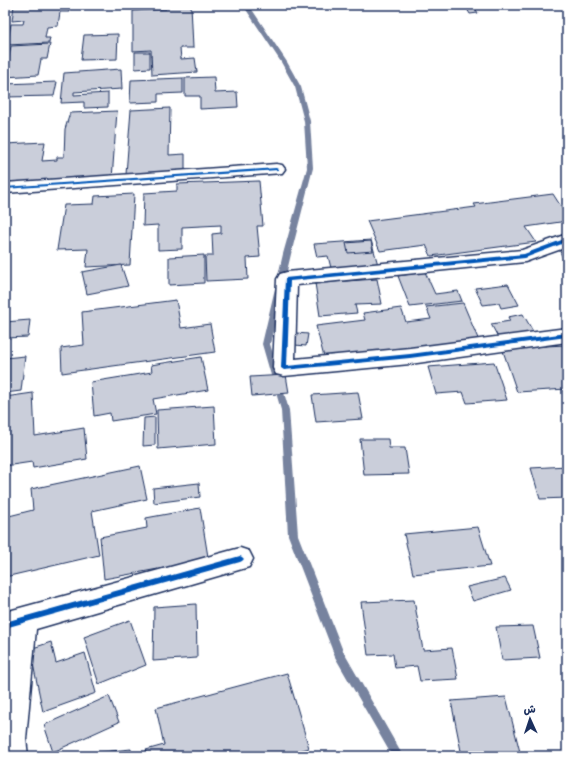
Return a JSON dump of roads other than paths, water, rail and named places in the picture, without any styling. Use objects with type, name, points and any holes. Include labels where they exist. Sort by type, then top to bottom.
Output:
[{"type":"street","points":[[5,188],[276,169]]},
{"type":"street","points":[[567,240],[525,256],[287,279],[284,368],[410,356],[567,335]]},
{"type":"street","points":[[13,756],[11,739],[14,623],[240,559]]},
{"type":"waterway","points":[[246,5],[284,62],[298,87],[307,121],[310,168],[287,254],[266,344],[285,410],[293,535],[339,654],[398,756]]}]
